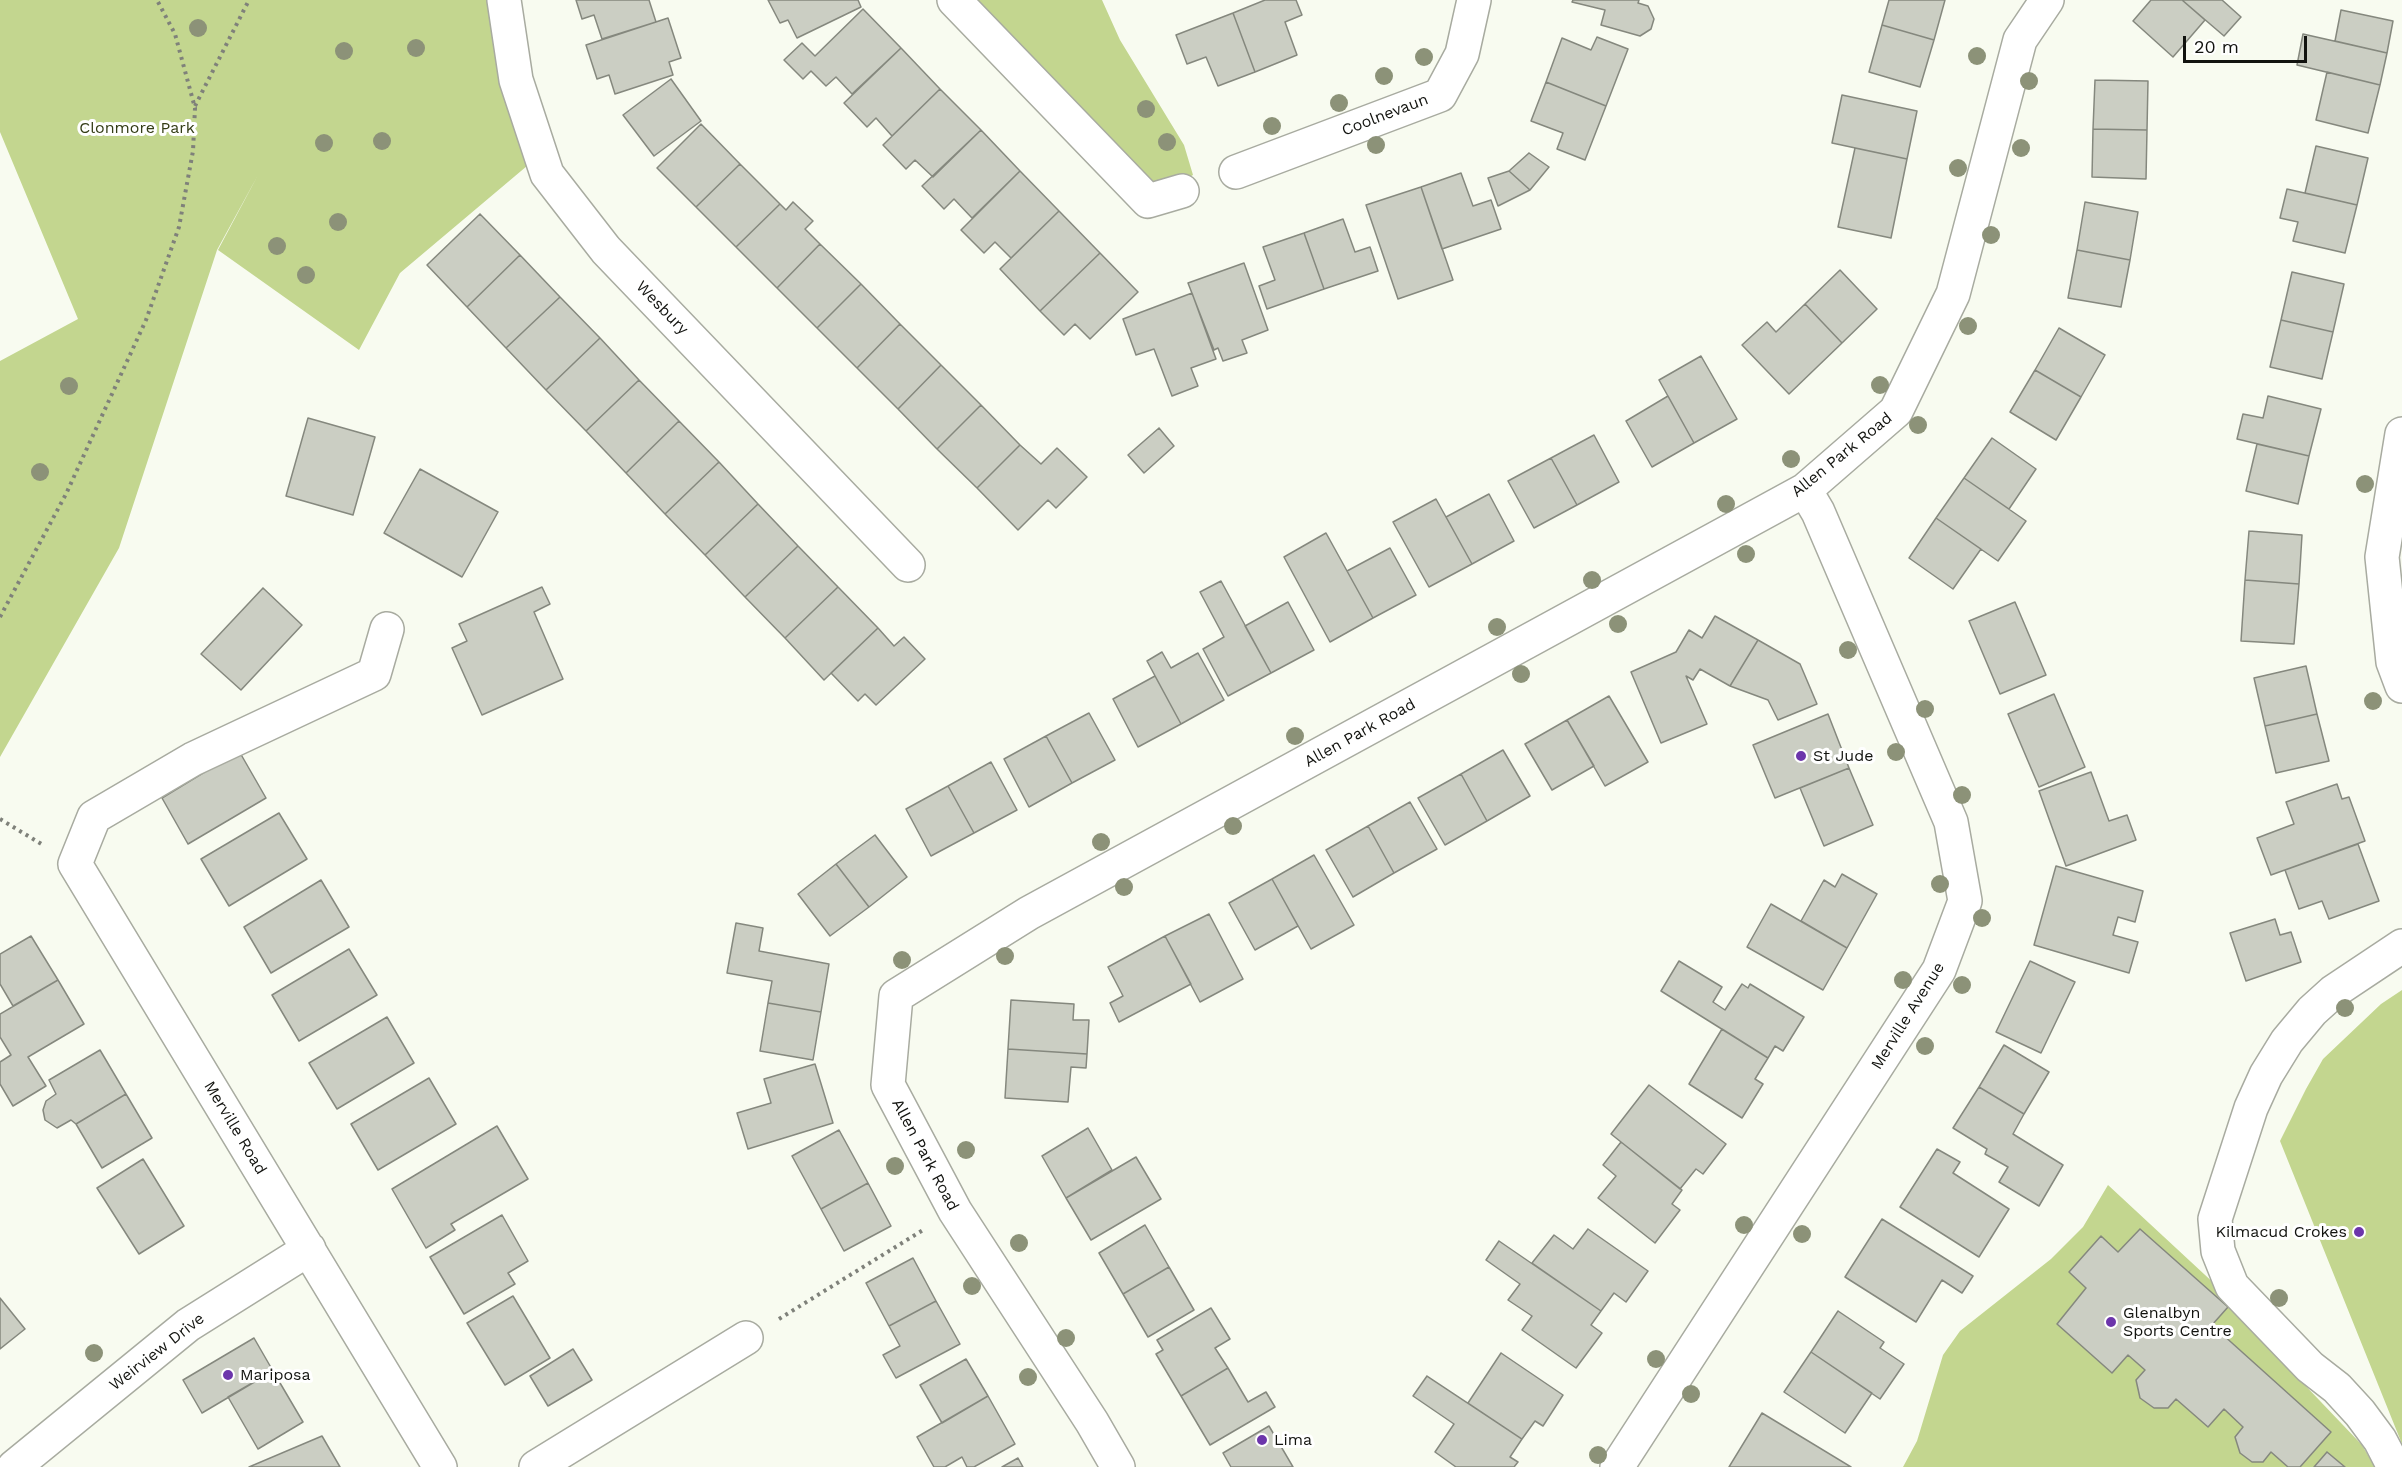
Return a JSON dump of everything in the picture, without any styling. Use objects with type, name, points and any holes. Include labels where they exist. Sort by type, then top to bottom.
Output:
[{"type":"street","name":"Wesbury","points":[[504,0],[516,80],[547,174],[606,250],[908,565]]},
{"type":"street","points":[[954,0],[1148,201],[1182,191]]},
{"type":"street","name":"Coolnevaun","points":[[1236,172],[1440,95],[1462,54],[1474,0]]},
{"type":"street","name":"Allen Park Road","points":[[1118,1467],[1092,1422],[955,1211],[888,1085],[896,996],[1029,913],[1805,490],[1896,411],[1953,294],[2020,40],[2047,0]]},
{"type":"street","points":[[2402,434],[2382,557],[2393,662],[2402,686]]},
{"type":"street","name":"Merville Avenue","points":[[1617,1467],[1940,970],[1965,901],[1951,822],[1827,533],[1805,490]]},
{"type":"street","points":[[75,864],[94,817],[193,759],[374,674],[387,629]]},
{"type":"street","name":"Merville Road","points":[[75,864],[440,1467]]},
{"type":"street","points":[[2394,1467],[2380,1440],[2360,1413],[2337,1388],[2310,1367],[2232,1286],[2218,1251],[2215,1219],[2251,1108],[2266,1075],[2287,1041],[2312,1011],[2333,992],[2402,946]]},
{"type":"street","name":"Weirview Drive","points":[[14,1467],[188,1325],[309,1249]]},
{"type":"street","points":[[536,1467],[746,1338]]},
{"type":"path","points":[[0,617],[66,494],[146,320],[178,227],[193,151],[195,108],[175,34],[157,0]]},
{"type":"path","points":[[195,108],[249,0]]},
{"type":"path","points":[[0,819],[75,864]]},
{"type":"path","points":[[746,1338],[955,1211]]},
{"type":"green space","name":"Clonmore Park","points":[[0,0],[502,0],[540,155],[400,273],[359,350],[218,250],[258,175],[217,250],[119,548],[0,757],[0,361],[78,319],[0,132]]},
{"type":"green space","points":[[954,0],[1102,0],[1120,40],[1184,145],[1193,175],[1148,200]]},
{"type":"green space","name":"Kilmacud Crokes","points":[[2402,990],[2402,1444],[2280,1141],[2323,1059],[2381,1004]]},
{"type":"green space","name":"Glenalbyn Sports Centre","points":[[2108,1185],[2218,1287],[2301,1381],[2362,1445],[2375,1467],[1903,1467],[1917,1441],[1943,1355],[1960,1331],[2051,1259],[2083,1227]]},
{"type":"building","points":[[576,0],[649,0],[656,22],[602,39],[594,15],[582,19]]},
{"type":"building","points":[[768,0],[858,0],[861,7],[797,38],[788,20],[780,23]]},
{"type":"building","points":[[1265,0],[1296,0],[1302,15],[1285,22],[1297,55],[1255,72],[1233,13]]},
{"type":"building","points":[[1573,0],[1639,0],[1638,3],[1648,6],[1654,19],[1651,29],[1640,36],[1601,25],[1605,10],[1572,2]]},
{"type":"building","points":[[1889,0],[1945,0],[1934,40],[1882,25]]},
{"type":"building","points":[[2151,0],[2182,0],[2205,20],[2173,57],[2133,21]]},
{"type":"building","points":[[2182,0],[2222,0],[2241,17],[2224,36]]},
{"type":"building","points":[[863,9],[901,48],[852,94],[836,77],[826,86],[811,71],[803,79],[784,60],[802,43],[815,56]]},
{"type":"building","points":[[2341,10],[2393,21],[2387,53],[2335,41]]},
{"type":"building","points":[[1233,13],[1255,72],[1218,86],[1206,57],[1187,64],[1176,35]]},
{"type":"building","points":[[668,18],[681,58],[669,62],[673,75],[615,94],[609,75],[597,79],[586,45]]},
{"type":"building","points":[[1882,25],[1934,40],[1920,87],[1869,72]]},
{"type":"building","points":[[2303,34],[2387,53],[2380,85],[2297,65]]},
{"type":"building","points":[[1597,37],[1628,49],[1606,106],[1546,82],[1562,38],[1591,50]]},
{"type":"building","points":[[901,48],[940,89],[892,136],[876,118],[867,127],[844,103]]},
{"type":"building","points":[[2327,72],[2380,85],[2368,133],[2316,120]]},
{"type":"building","points":[[671,79],[701,121],[654,156],[623,115]]},
{"type":"building","points":[[2095,80],[2148,81],[2147,130],[2093,129]]},
{"type":"building","points":[[1546,82],[1606,106],[1585,160],[1557,149],[1563,133],[1531,121]]},
{"type":"building","points":[[940,89],[981,130],[933,177],[915,160],[906,169],[883,145]]},
{"type":"building","points":[[1842,95],[1917,111],[1907,159],[1832,143]]},
{"type":"building","points":[[701,124],[740,164],[696,207],[657,168]]},
{"type":"building","points":[[2093,129],[2147,130],[2146,179],[2092,177]]},
{"type":"building","points":[[981,130],[1020,171],[972,218],[954,199],[944,209],[922,186]]},
{"type":"building","points":[[2316,146],[2368,158],[2357,205],[2305,193]]},
{"type":"building","points":[[1855,148],[1907,159],[1891,238],[1838,227]]},
{"type":"building","points":[[1529,153],[1549,167],[1530,190],[1509,171]]},
{"type":"building","points":[[740,164],[780,204],[736,247],[696,207]]},
{"type":"building","points":[[1020,171],[1059,211],[1011,258],[995,242],[984,253],[961,230]]},
{"type":"building","points":[[1509,171],[1530,190],[1498,206],[1488,178]]},
{"type":"building","points":[[1461,173],[1473,206],[1491,200],[1501,229],[1442,249],[1421,187]]},
{"type":"building","points":[[1421,187],[1453,280],[1398,299],[1366,205]]},
{"type":"building","points":[[2287,189],[2357,205],[2345,253],[2293,241],[2298,222],[2280,218]]},
{"type":"building","points":[[793,202],[813,221],[805,229],[820,244],[777,288],[736,247],[780,204],[786,210]]},
{"type":"building","points":[[2085,202],[2138,212],[2130,260],[2077,250]]},
{"type":"building","points":[[1059,211],[1100,253],[1040,311],[1000,269]]},
{"type":"building","points":[[480,214],[520,255],[467,307],[427,265]]},
{"type":"building","points":[[1343,219],[1355,252],[1370,247],[1378,271],[1324,289],[1304,233]]},
{"type":"building","points":[[1304,233],[1324,289],[1267,309],[1259,286],[1275,280],[1263,247]]},
{"type":"building","points":[[820,244],[861,284],[817,328],[777,288]]},
{"type":"building","points":[[2077,250],[2130,260],[2121,307],[2068,298]]},
{"type":"building","points":[[1100,253],[1138,292],[1090,339],[1075,324],[1064,335],[1040,311]]},
{"type":"building","points":[[520,255],[560,297],[506,348],[467,307]]},
{"type":"building","points":[[1244,263],[1268,330],[1242,340],[1247,353],[1223,361],[1218,348],[1214,350],[1188,283]]},
{"type":"building","points":[[1840,270],[1877,309],[1842,343],[1805,304]]},
{"type":"building","points":[[2292,272],[2344,284],[2333,332],[2281,320]]},
{"type":"building","points":[[861,284],[900,324],[857,368],[817,328]]},
{"type":"building","points":[[1192,293],[1216,359],[1191,368],[1198,386],[1172,396],[1154,349],[1136,355],[1123,319]]},
{"type":"building","points":[[560,297],[600,338],[546,390],[506,348]]},
{"type":"building","points":[[1805,304],[1842,343],[1789,394],[1742,345],[1767,322],[1776,332]]},
{"type":"building","points":[[2281,320],[2333,332],[2322,379],[2270,367]]},
{"type":"building","points":[[900,324],[941,365],[898,409],[857,368]]},
{"type":"building","points":[[2059,328],[2105,355],[2081,397],[2035,370]]},
{"type":"building","points":[[600,338],[639,380],[586,431],[546,390]]},
{"type":"building","points":[[1701,356],[1737,419],[1694,443],[1659,380]]},
{"type":"building","points":[[941,365],[981,405],[937,449],[898,409]]},
{"type":"building","points":[[2035,370],[2081,397],[2056,440],[2010,412]]},
{"type":"building","points":[[639,380],[679,421],[626,473],[586,431]]},
{"type":"building","points":[[1668,396],[1694,443],[1652,467],[1626,421]]},
{"type":"building","points":[[2268,396],[2321,409],[2309,456],[2237,439],[2243,414],[2263,418]]},
{"type":"building","points":[[981,405],[1020,445],[977,488],[937,449]]},
{"type":"building","points":[[308,418],[375,437],[353,515],[286,496]]},
{"type":"building","points":[[679,421],[719,462],[665,514],[626,473]]},
{"type":"building","points":[[1159,428],[1174,446],[1144,473],[1128,455]]},
{"type":"building","points":[[1594,435],[1619,482],[1577,505],[1551,458]]},
{"type":"building","points":[[1992,438],[2036,469],[2009,509],[1964,478]]},
{"type":"building","points":[[2257,444],[2309,456],[2298,504],[2246,491]]},
{"type":"building","points":[[1020,445],[1041,464],[1057,448],[1087,477],[1056,508],[1048,500],[1018,530],[977,488]]},
{"type":"building","points":[[1551,458],[1577,505],[1534,528],[1508,481]]},
{"type":"building","points":[[719,462],[758,504],[705,555],[665,514]]},
{"type":"building","points":[[420,469],[498,512],[462,577],[384,533]]},
{"type":"building","points":[[1964,478],[2026,521],[1998,561],[1936,518]]},
{"type":"building","points":[[1489,494],[1514,541],[1472,564],[1446,517]]},
{"type":"building","points":[[1436,499],[1472,564],[1429,587],[1393,522]]},
{"type":"building","points":[[758,504],[798,546],[745,597],[705,555]]},
{"type":"building","points":[[1936,518],[1981,549],[1953,589],[1909,558]]},
{"type":"building","points":[[2249,531],[2302,535],[2299,584],[2245,580]]},
{"type":"building","points":[[1326,533],[1373,618],[1330,642],[1284,557]]},
{"type":"building","points":[[798,546],[838,587],[785,638],[745,597]]},
{"type":"building","points":[[1390,548],[1416,595],[1373,618],[1347,571]]},
{"type":"building","points":[[2245,580],[2299,584],[2294,644],[2241,641]]},
{"type":"building","points":[[1221,581],[1271,673],[1228,696],[1203,649],[1224,637],[1200,592]]},
{"type":"building","points":[[542,587],[550,604],[534,612],[563,679],[482,715],[452,648],[467,641],[459,624]]},
{"type":"building","points":[[838,587],[878,628],[824,680],[785,638]]},
{"type":"building","points":[[263,588],[302,625],[241,690],[201,654]]},
{"type":"building","points":[[1288,602],[1314,650],[1271,673],[1245,626]]},
{"type":"building","points":[[2015,602],[2046,675],[2000,694],[1969,621]]},
{"type":"building","points":[[1715,616],[1758,640],[1730,686],[1700,669],[1693,680],[1686,676],[1707,724],[1661,743],[1631,672],[1676,652],[1689,630],[1702,638]]},
{"type":"building","points":[[878,628],[894,646],[904,637],[925,659],[876,705],[865,694],[858,701],[831,673]]},
{"type":"building","points":[[1758,640],[1800,664],[1817,704],[1778,720],[1768,700],[1730,686]]},
{"type":"building","points":[[1162,652],[1171,668],[1198,653],[1224,700],[1181,724],[1147,661]]},
{"type":"building","points":[[2306,666],[2317,714],[2265,726],[2254,678]]},
{"type":"building","points":[[1155,676],[1181,724],[1138,747],[1113,699]]},
{"type":"building","points":[[2054,694],[2085,767],[2039,787],[2008,714]]},
{"type":"building","points":[[1609,696],[1648,762],[1605,786],[1567,720]]},
{"type":"building","points":[[1089,713],[1115,760],[1072,783],[1046,736]]},
{"type":"building","name":"St Jude","points":[[1828,714],[1849,768],[1775,798],[1753,745]]},
{"type":"building","points":[[2317,714],[2329,761],[2276,773],[2265,726]]},
{"type":"building","points":[[1567,720],[1594,766],[1552,790],[1525,744]]},
{"type":"building","points":[[1046,736],[1072,783],[1029,807],[1004,759]]},
{"type":"building","points":[[1503,750],[1530,796],[1487,821],[1461,774]]},
{"type":"building","points":[[239,751],[266,798],[188,844],[162,798]]},
{"type":"building","points":[[991,762],[1017,810],[974,833],[948,786]]},
{"type":"building","points":[[1849,768],[1873,825],[1824,846],[1800,788]]},
{"type":"building","points":[[2091,772],[2109,821],[2127,815],[2136,840],[2066,866],[2039,791]]},
{"type":"building","points":[[1461,774],[1487,821],[1445,845],[1418,798]]},
{"type":"building","points":[[2337,784],[2342,799],[2349,797],[2365,841],[2271,875],[2257,838],[2294,824],[2286,802]]},
{"type":"building","points":[[948,786],[974,833],[931,856],[906,809]]},
{"type":"building","points":[[1410,802],[1437,849],[1394,873],[1368,826]]},
{"type":"building","points":[[279,813],[307,859],[229,906],[201,859]]},
{"type":"building","points":[[1368,826],[1394,873],[1353,897],[1326,850]]},
{"type":"building","points":[[875,835],[907,877],[869,907],[836,864]]},
{"type":"building","points":[[2358,844],[2379,901],[2329,919],[2322,901],[2299,909],[2285,870]]},
{"type":"building","points":[[1314,855],[1354,925],[1311,949],[1272,879]]},
{"type":"building","points":[[836,864],[869,907],[830,936],[798,894]]},
{"type":"building","points":[[2056,866],[2143,891],[2135,922],[2118,917],[2113,935],[2138,942],[2129,973],[2034,945]]},
{"type":"building","points":[[1842,874],[1877,894],[1847,948],[1801,921],[1824,880],[1835,887]]},
{"type":"building","points":[[1272,879],[1298,926],[1255,950],[1229,903]]},
{"type":"building","points":[[321,880],[349,927],[271,973],[244,927]]},
{"type":"building","points":[[1771,904],[1847,948],[1823,990],[1747,947]]},
{"type":"building","points":[[1209,914],[1243,979],[1200,1002],[1165,936]]},
{"type":"building","points":[[2275,919],[2280,935],[2291,932],[2301,962],[2246,981],[2230,933]]},
{"type":"building","points":[[736,923],[763,928],[759,951],[829,964],[821,1012],[768,1003],[772,981],[727,973]]},
{"type":"building","points":[[31,936],[58,980],[13,1006],[0,984],[0,954]]},
{"type":"building","points":[[1165,936],[1191,984],[1119,1022],[1110,1003],[1123,996],[1108,967]]},
{"type":"building","points":[[349,949],[377,995],[299,1041],[272,995]]},
{"type":"building","points":[[1679,961],[1722,987],[1713,1002],[1725,1010],[1742,984],[1748,988],[1750,984],[1804,1017],[1783,1051],[1775,1046],[1768,1058],[1661,991]]},
{"type":"building","points":[[2030,961],[2075,982],[2041,1053],[1996,1032]]},
{"type":"building","points":[[58,980],[84,1024],[28,1057],[46,1086],[13,1106],[0,1084],[0,1062],[11,1055],[0,1037],[0,1014]]},
{"type":"building","points":[[1011,1000],[1074,1004],[1073,1020],[1089,1020],[1087,1054],[1008,1049]]},
{"type":"building","points":[[768,1003],[821,1012],[813,1060],[760,1051]]},
{"type":"building","points":[[387,1017],[414,1063],[337,1109],[309,1063]]},
{"type":"building","points":[[1722,1029],[1768,1058],[1755,1079],[1763,1084],[1742,1118],[1689,1084]]},
{"type":"building","points":[[2004,1045],[2049,1072],[2024,1114],[1979,1087]]},
{"type":"building","points":[[1008,1049],[1087,1054],[1086,1068],[1071,1067],[1068,1102],[1005,1098]]},
{"type":"building","points":[[100,1050],[126,1094],[76,1124],[71,1120],[57,1128],[45,1120],[43,1110],[46,1101],[56,1094],[49,1080]]},
{"type":"building","points":[[815,1064],[833,1123],[748,1149],[737,1113],[771,1103],[764,1079]]},
{"type":"building","points":[[429,1078],[456,1124],[378,1170],[351,1124]]},
{"type":"building","points":[[1649,1085],[1726,1144],[1703,1174],[1696,1169],[1680,1189],[1611,1134]]},
{"type":"building","points":[[1979,1087],[2024,1114],[2013,1134],[2063,1165],[2039,1206],[1999,1182],[2008,1167],[1985,1154],[1987,1149],[1953,1128]]},
{"type":"building","points":[[126,1094],[152,1138],[102,1168],[76,1124]]},
{"type":"building","points":[[497,1126],[528,1179],[451,1224],[455,1230],[426,1248],[392,1189]]},
{"type":"building","points":[[1088,1128],[1112,1170],[1066,1198],[1042,1156]]},
{"type":"building","points":[[839,1130],[868,1183],[821,1209],[792,1156]]},
{"type":"building","points":[[1621,1142],[1682,1190],[1672,1204],[1680,1210],[1655,1243],[1598,1198],[1616,1176],[1603,1165]]},
{"type":"building","points":[[1937,1149],[1960,1162],[1953,1173],[2009,1209],[1979,1257],[1900,1207]]},
{"type":"building","points":[[1136,1157],[1161,1199],[1091,1240],[1066,1198]]},
{"type":"building","points":[[143,1159],[184,1226],[139,1254],[97,1188]]},
{"type":"building","points":[[868,1183],[891,1226],[844,1251],[821,1209]]},
{"type":"building","points":[[502,1215],[528,1261],[508,1273],[515,1284],[464,1314],[430,1257]]},
{"type":"building","points":[[1882,1219],[1973,1276],[1962,1293],[1942,1280],[1916,1322],[1845,1277]]},
{"type":"building","points":[[1145,1225],[1169,1267],[1123,1294],[1099,1253]]},
{"type":"building","points":[[1588,1229],[1648,1271],[1626,1302],[1614,1293],[1601,1311],[1532,1263],[1554,1235],[1573,1249]]},
{"type":"building","points":[[2140,1229],[2228,1307],[2212,1325],[2331,1432],[2300,1467],[2288,1467],[2271,1452],[2263,1462],[2252,1462],[2240,1453],[2235,1437],[2243,1427],[2224,1409],[2208,1427],[2176,1399],[2168,1408],[2154,1408],[2140,1398],[2136,1380],[2145,1370],[2128,1355],[2112,1373],[2057,1324],[2086,1288],[2069,1272],[2101,1236],[2118,1252]]},
{"type":"building","points":[[1499,1241],[1601,1311],[1591,1325],[1602,1333],[1576,1368],[1522,1330],[1532,1316],[1508,1300],[1520,1284],[1486,1260]]},
{"type":"building","points":[[913,1258],[936,1301],[889,1326],[866,1283]]},
{"type":"building","points":[[1169,1267],[1194,1310],[1148,1337],[1123,1294]]},
{"type":"building","points":[[513,1296],[550,1358],[505,1385],[467,1323]]},
{"type":"building","points":[[0,1298],[25,1329],[0,1349]]},
{"type":"building","points":[[936,1301],[960,1344],[896,1378],[883,1355],[900,1346],[889,1326]]},
{"type":"building","points":[[1211,1308],[1230,1339],[1215,1348],[1228,1368],[1181,1396],[1156,1354],[1163,1350],[1157,1340]]},
{"type":"building","points":[[1838,1311],[1884,1342],[1880,1348],[1904,1364],[1880,1399],[1811,1352]]},
{"type":"building","name":"Mariposa","points":[[254,1338],[273,1371],[202,1413],[183,1380]]},
{"type":"building","points":[[573,1349],[592,1380],[548,1406],[530,1376]]},
{"type":"building","points":[[1811,1352],[1872,1393],[1845,1433],[1784,1392]]},
{"type":"building","points":[[1501,1353],[1563,1395],[1543,1426],[1535,1421],[1522,1439],[1468,1403]]},
{"type":"building","points":[[966,1359],[988,1396],[942,1423],[920,1385]]},
{"type":"building","points":[[1228,1368],[1248,1402],[1266,1392],[1275,1407],[1210,1445],[1181,1396]]},
{"type":"building","points":[[273,1371],[303,1422],[258,1449],[228,1397]]},
{"type":"building","points":[[1427,1376],[1522,1439],[1510,1457],[1518,1462],[1514,1467],[1456,1467],[1435,1452],[1454,1424],[1413,1396]]},
{"type":"building","points":[[988,1396],[1015,1444],[974,1467],[967,1467],[962,1457],[945,1467],[934,1467],[917,1437]]},
{"type":"building","points":[[1762,1413],[1851,1467],[1729,1467]]},
{"type":"building","name":"Lima","points":[[1269,1426],[1293,1467],[1231,1467],[1223,1453]]},
{"type":"building","points":[[322,1436],[340,1467],[249,1467]]},
{"type":"building","points":[[2327,1452],[2345,1467],[2314,1467]]},
{"type":"building","points":[[1018,1458],[1023,1467],[1002,1467]]},
{"type":"place","name":"St Jude","points":[[1801,756]]},
{"type":"place","name":"Kilmacud Crokes","points":[[2359,1232]]},
{"type":"place","name":"Glenalbyn Sports Centre","points":[[2111,1322]]},
{"type":"place","name":"Mariposa","points":[[228,1375]]},
{"type":"place","name":"Lima","points":[[1262,1440]]}]
